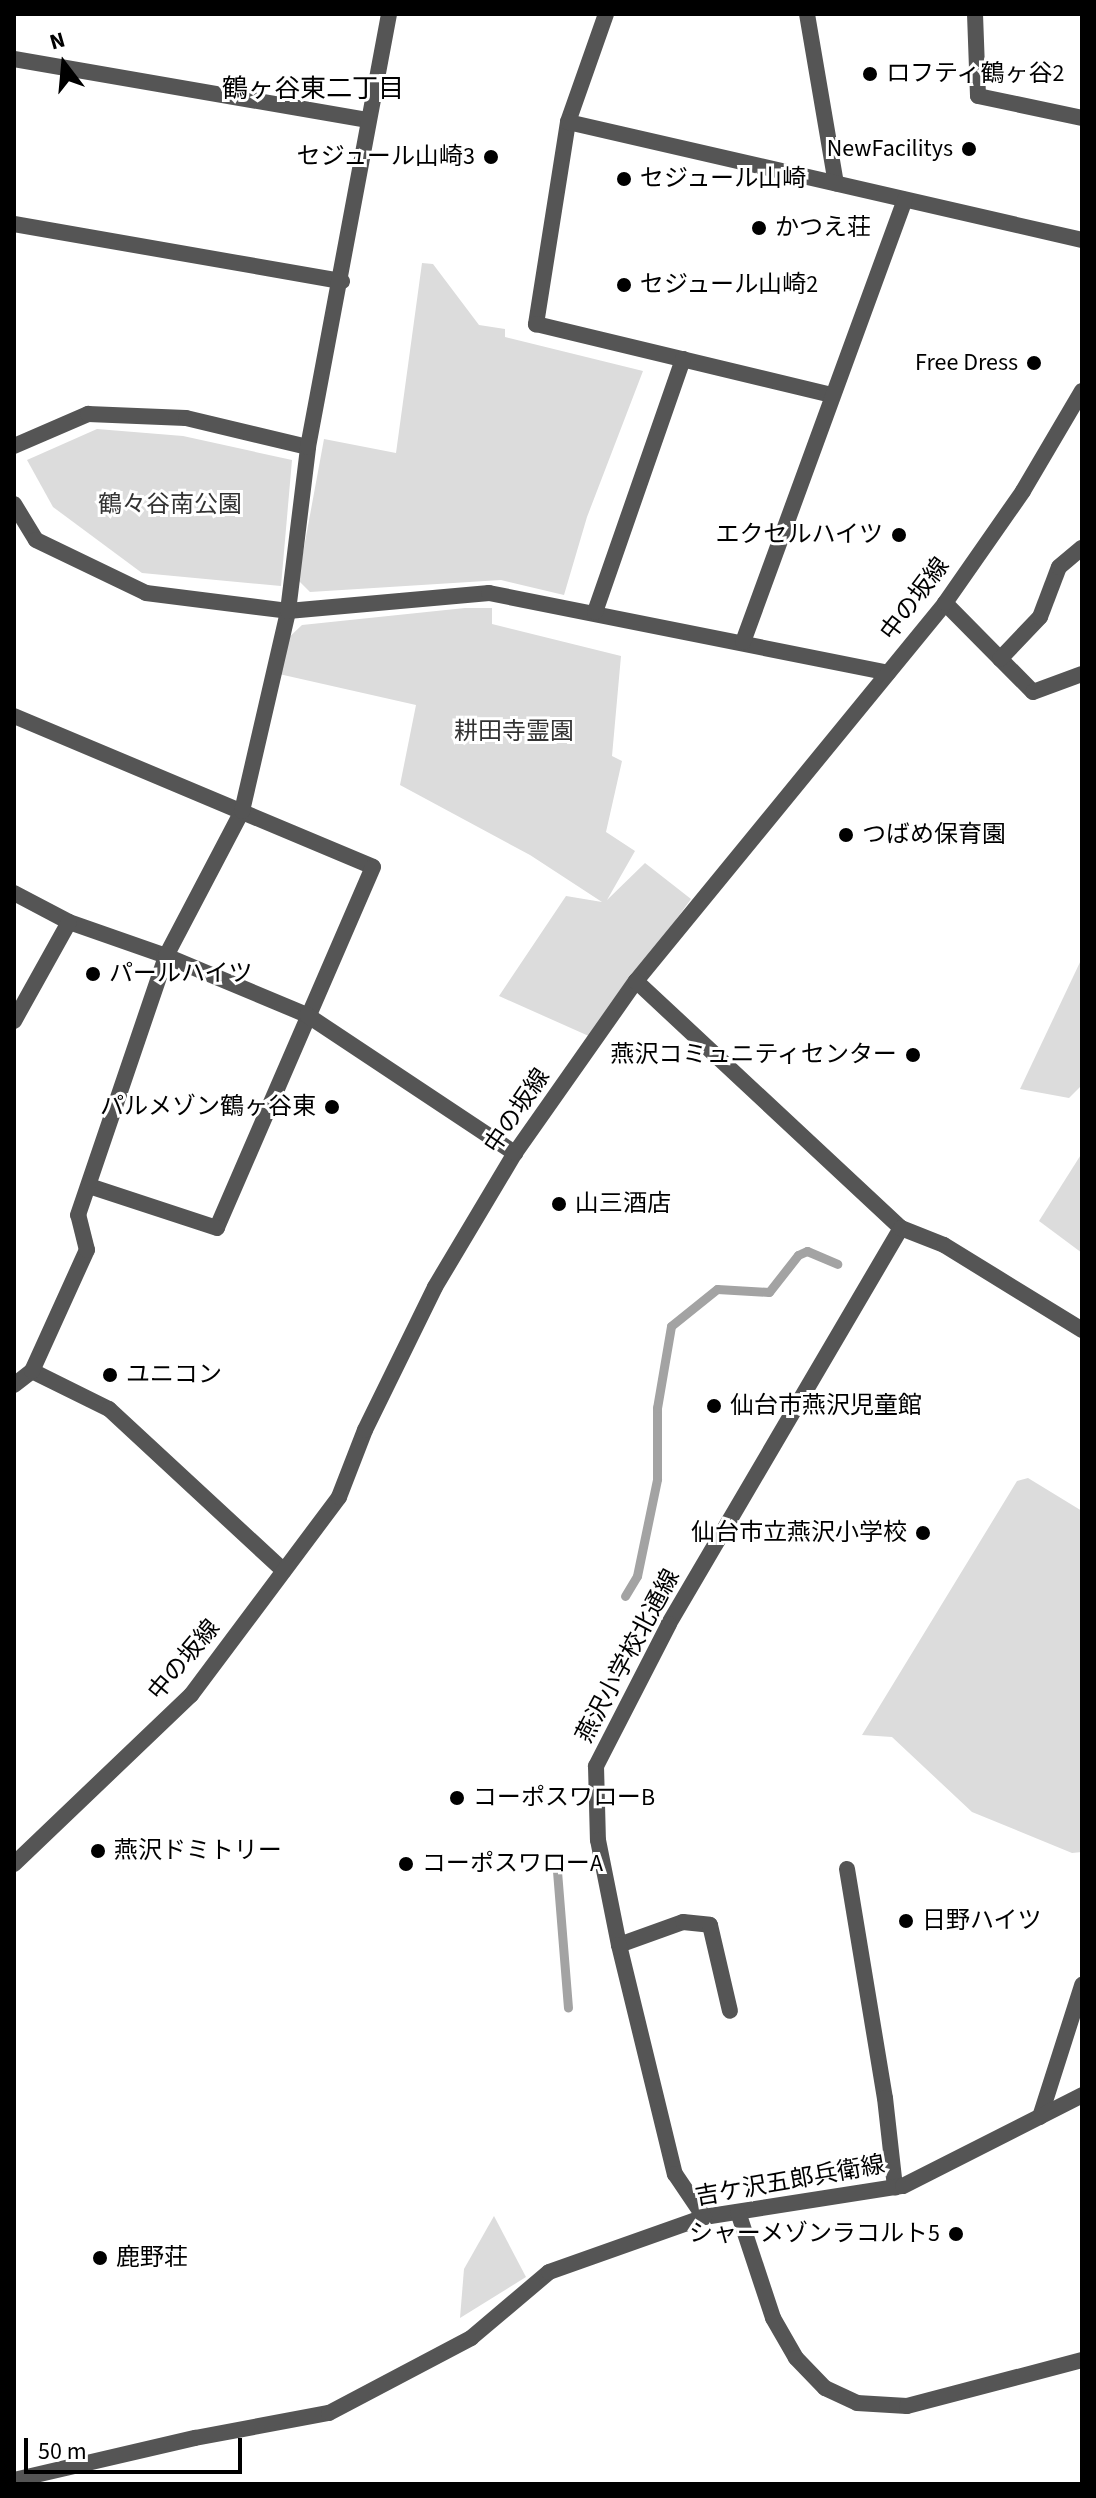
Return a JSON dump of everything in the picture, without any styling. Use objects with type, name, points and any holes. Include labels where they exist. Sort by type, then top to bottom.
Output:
[{"type":"street","points":[[14,1385],[32,1371],[87,1250],[78,1215],[166,956],[242,811],[288,611],[308,447],[342,281],[367,120],[389,14]]},
{"type":"street","points":[[606,14],[568,122],[536,324],[831,395]]},
{"type":"street","points":[[807,14],[836,184]]},
{"type":"street","points":[[975,14],[978,96],[1082,118]]},
{"type":"street","points":[[14,59],[367,120]]},
{"type":"street","points":[[568,122],[1082,240]]},
{"type":"street","points":[[743,642],[905,200]]},
{"type":"street","points":[[14,224],[342,281]]},
{"type":"street","points":[[595,612],[683,359]]},
{"type":"street","name":"中の坂線","points":[[14,1864],[191,1695],[339,1497],[365,1430],[435,1287],[515,1153],[636,981],[945,603],[1023,491],[1082,391]]},
{"type":"street","points":[[14,446],[88,414],[186,418],[308,447]]},
{"type":"street","points":[[14,504],[36,540],[146,593],[288,611],[489,593],[888,673]]},
{"type":"street","points":[[1000,659],[1040,617],[1059,567],[1082,548]]},
{"type":"street","points":[[945,603],[1033,692],[1082,674]]},
{"type":"street","points":[[14,716],[373,867],[217,1228],[89,1186]]},
{"type":"street","points":[[14,893],[69,922],[166,956],[307,1015],[515,1153]]},
{"type":"street","points":[[14,1021],[69,922]]},
{"type":"street","points":[[636,981],[901,1228],[944,1245],[1082,1330]]},
{"type":"street","name":"燕沢小学校北通線","points":[[704,2217],[675,2174],[619,1945],[598,1840],[596,1766],[669,1624],[901,1228]]},
{"type":"street","points":[[32,1371],[109,1409],[284,1571]]},
{"type":"street","points":[[847,1869],[885,2098],[895,2187]]},
{"type":"street","points":[[619,1945],[683,1922],[710,1925],[730,2011]]},
{"type":"street","points":[[1040,2117],[1082,1985]]},
{"type":"street","name":"吉ケ沢五郎兵衛線","points":[[14,2480],[195,2438],[329,2413],[471,2338],[549,2272],[704,2217],[895,2187],[1082,2095]]},
{"type":"street","points":[[738,2212],[773,2318],[796,2358],[825,2388],[857,2403],[907,2406],[1082,2360]]},
{"type":"green space","points":[[422,263],[433,264],[479,325],[505,329],[505,337],[643,371],[587,517],[564,595],[501,580],[310,592],[298,580],[324,439],[396,453]]},
{"type":"green space","name":"鶴々谷南公園","points":[[97,429],[183,436],[292,460],[281,586],[142,573],[53,507],[27,460]]},
{"type":"green space","name":"耕田寺霊園","points":[[465,608],[492,608],[492,624],[621,656],[612,756],[622,761],[606,832],[635,851],[607,900],[645,863],[691,899],[591,1037],[499,996],[566,896],[602,902],[530,855],[400,785],[416,705],[279,674],[285,641],[302,625]]},
{"type":"green space","points":[[1082,958],[1082,1085],[1069,1098],[1020,1089]]},
{"type":"green space","points":[[1082,1153],[1082,1253],[1039,1221]]},
{"type":"green space","points":[[1028,1478],[1082,1511],[1082,1852],[1072,1853],[972,1812],[892,1737],[862,1735],[1017,1481]]},
{"type":"green space","points":[[494,2216],[526,2277],[460,2318],[464,2269]]},
{"type":"waterway","points":[[625,1596],[637,1576],[657,1479],[657,1408],[671,1326],[717,1289],[769,1292],[798,1255],[807,1251],[837,1264]]},
{"type":"waterway","points":[[557,1871],[568,2008]]},
{"type":"place","name":"ロフティ鶴ヶ谷2","points":[[870,74]]},
{"type":"place","name":"NewFacilitys","points":[[969,149]]},
{"type":"place","name":"セジュール山崎3","points":[[491,157]]},
{"type":"place","name":"セジュール山崎","points":[[624,179]]},
{"type":"place","name":"かつえ荘","points":[[759,228]]},
{"type":"place","name":"セジュール山崎2","points":[[624,285]]},
{"type":"place","name":"Free Dress","points":[[1034,363]]},
{"type":"place","name":"エクセルハイツ","points":[[899,535]]},
{"type":"place","name":"つばめ保育園","points":[[846,835]]},
{"type":"place","name":"パールハイツ","points":[[93,974]]},
{"type":"place","name":"燕沢コミュニティセンター","points":[[913,1055]]},
{"type":"place","name":"パルメゾン鶴ヶ谷東","points":[[332,1107]]},
{"type":"place","name":"山三酒店","points":[[559,1204]]},
{"type":"place","name":"ユニコン","points":[[110,1375]]},
{"type":"place","name":"仙台市燕沢児童館","points":[[714,1406]]},
{"type":"place","name":"仙台市立燕沢小学校","points":[[923,1533]]},
{"type":"place","name":"コーポスワローB","points":[[457,1798]]},
{"type":"place","name":"燕沢ドミトリー","points":[[98,1851]]},
{"type":"place","name":"コーポスワローA","points":[[406,1864]]},
{"type":"place","name":"日野ハイツ","points":[[906,1921]]},
{"type":"place","name":"シャーメゾンラコルト5","points":[[956,2234]]},
{"type":"place","name":"鹿野荘","points":[[100,2258]]},
{"type":"district","name":"鶴ヶ谷東二丁目","points":[[313,89]]}]
